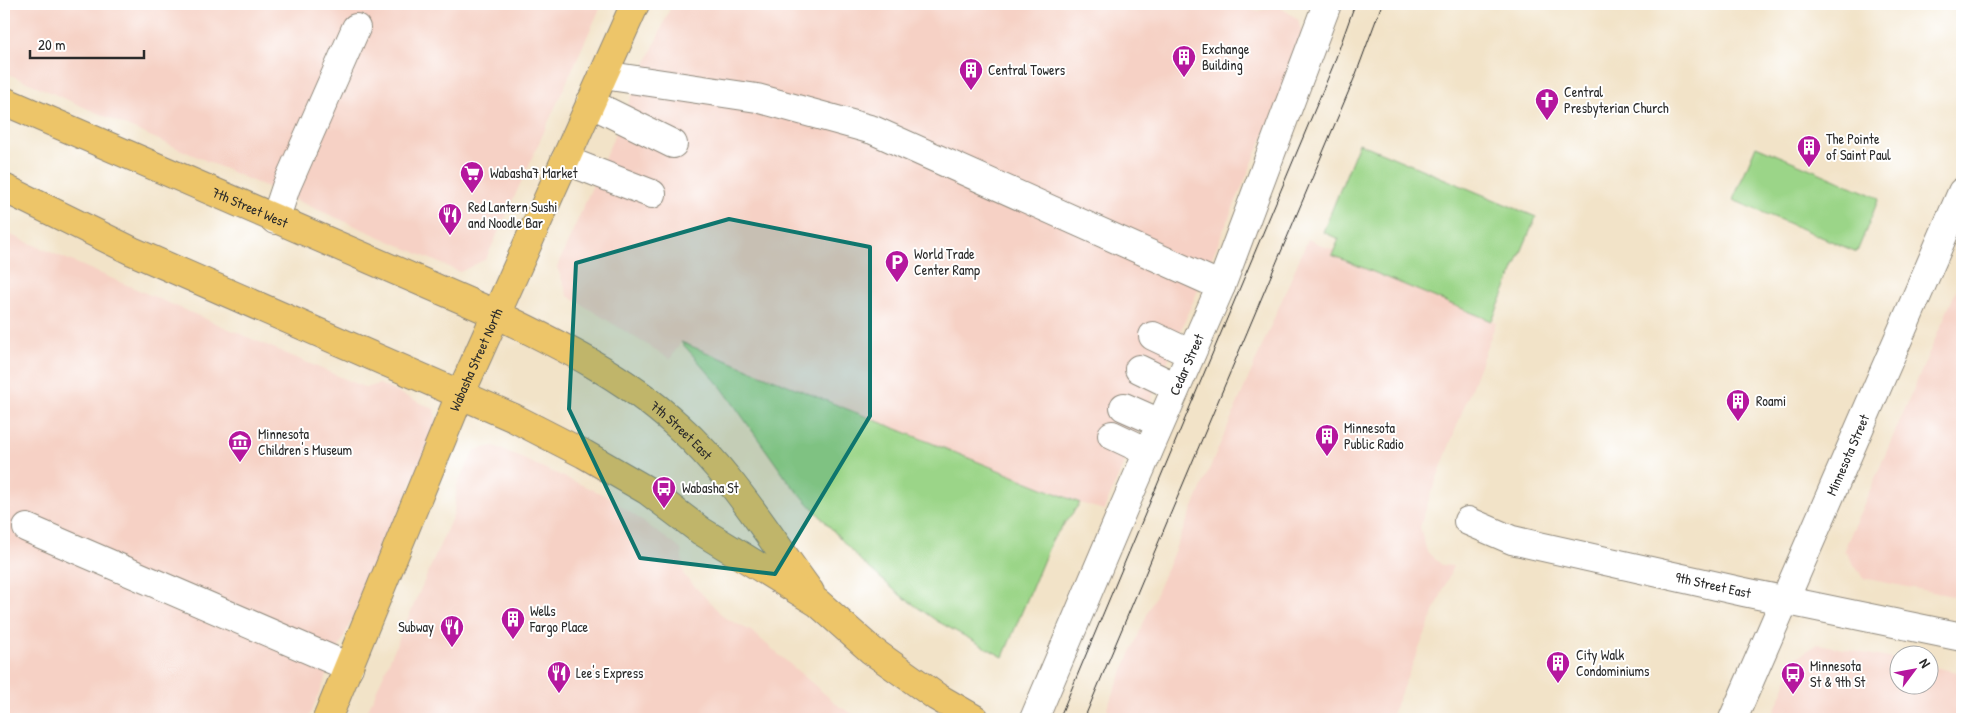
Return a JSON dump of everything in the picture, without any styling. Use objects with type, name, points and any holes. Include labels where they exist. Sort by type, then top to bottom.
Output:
[{"type":"main road","name":"Wabasha Street North","points":[[327,719],[460,395],[602,74],[635,4]]},
{"type":"main road","name":"7th Street West","points":[[4,101],[496,314]]},
{"type":"main road","points":[[4,188],[132,251],[460,395]]},
{"type":"main road","name":"7th Street East","points":[[496,314],[546,338],[619,378],[677,425],[724,474],[818,603]]},
{"type":"main road","name":"7th Street East","points":[[460,395],[514,418],[584,454],[648,491],[701,531],[818,603],[871,650],[937,697],[975,719]]},
{"type":"street","name":"Cedar Street","points":[[1034,719],[1160,423],[1221,286],[1323,5]]},
{"type":"street","points":[[276,220],[286,187],[356,28]]},
{"type":"street","points":[[602,74],[757,98],[873,130],[1221,286]]},
{"type":"street","points":[[590,103],[673,144]]},
{"type":"street","points":[[565,160],[652,194]]},
{"type":"street","name":"Minnesota Street","points":[[1733,719],[1962,192]]},
{"type":"street","points":[[1153,336],[1191,354]]},
{"type":"street","points":[[1139,369],[1176,387]]},
{"type":"street","points":[[1124,407],[1160,423]]},
{"type":"street","points":[[1112,435],[1148,452]]},
{"type":"street","name":"9th Street East","points":[[1468,521],[1512,540],[1784,601],[1962,638]]},
{"type":"street","points":[[27,528],[348,667]]},
{"type":"highlighted area","points":[[729,219],[870,247],[870,416],[775,574],[640,558],[569,409],[576,263]]},
{"type":"shaded area","points":[[4,4],[602,4],[486,259],[460,272],[4,72]]},
{"type":"shaded area","points":[[672,4],[1242,4],[1258,11],[1278,6],[1298,19],[1304,42],[1104,510],[1080,503],[681,342],[670,359],[568,296],[557,267]]},
{"type":"shaded area","points":[[4,232],[366,388],[379,384],[434,409],[437,425],[308,719],[4,719]]},
{"type":"shaded area","name":"Minnesota Public Radio","points":[[1308,239],[1496,323],[1420,527],[1427,552],[1442,565],[1453,566],[1390,719],[1113,719],[1107,708]]},
{"type":"shaded area","points":[[1962,277],[1962,598],[1863,578],[1844,550]]},
{"type":"shaded area","points":[[494,446],[609,497],[681,549],[684,575],[725,618],[751,631],[840,707],[862,719],[364,719],[454,513],[457,485],[475,450]]},
{"type":"shaded area","points":[[1818,644],[1888,658],[1888,696],[1938,696],[1938,668],[1962,673],[1962,719],[1771,719],[1797,657]]},
{"type":"green space","points":[[1359,143],[1536,217],[1492,321],[1332,255],[1339,239],[1323,232]]},
{"type":"green space","points":[[1756,146],[1879,198],[1857,252],[1733,200]]},
{"type":"green space","points":[[681,342],[1080,503],[1052,540],[1003,657],[937,621],[900,595],[861,561],[788,481],[722,388]]},
{"type":"tram line","points":[[1059,719],[1333,66],[1355,4]]},
{"type":"tram line","points":[[1084,719],[1356,74],[1382,4]]},
{"type":"place","name":"Exchange Building","points":[[1184,78]]},
{"type":"place","name":"Central Towers","points":[[971,91]]},
{"type":"place","name":"Central Presbyterian Church","points":[[1547,121]]},
{"type":"place","name":"The Pointe of Saint Paul","points":[[1809,168]]},
{"type":"place","name":"Wabasha7 Market","points":[[472,194]]},
{"type":"place","name":"Red Lantern Sushi and Noodle Bar","points":[[450,236]]},
{"type":"place","name":"World Trade Center Ramp","points":[[897,283]]},
{"type":"place","name":"Roami","points":[[1738,422]]},
{"type":"place","name":"Minnesota Public Radio","points":[[1327,457]]},
{"type":"place","name":"Minnesota Children's Museum","points":[[240,463]]},
{"type":"place","name":"Wabasha St","points":[[664,509]]},
{"type":"place","name":"Wells Fargo Place","points":[[513,640]]},
{"type":"place","name":"Subway","points":[[452,648]]},
{"type":"place","name":"City Walk Condominiums","points":[[1558,684]]},
{"type":"place","name":"Lee's Express","points":[[559,694]]},
{"type":"place","name":"Minnesota St & 9th St","points":[[1793,695]]}]
